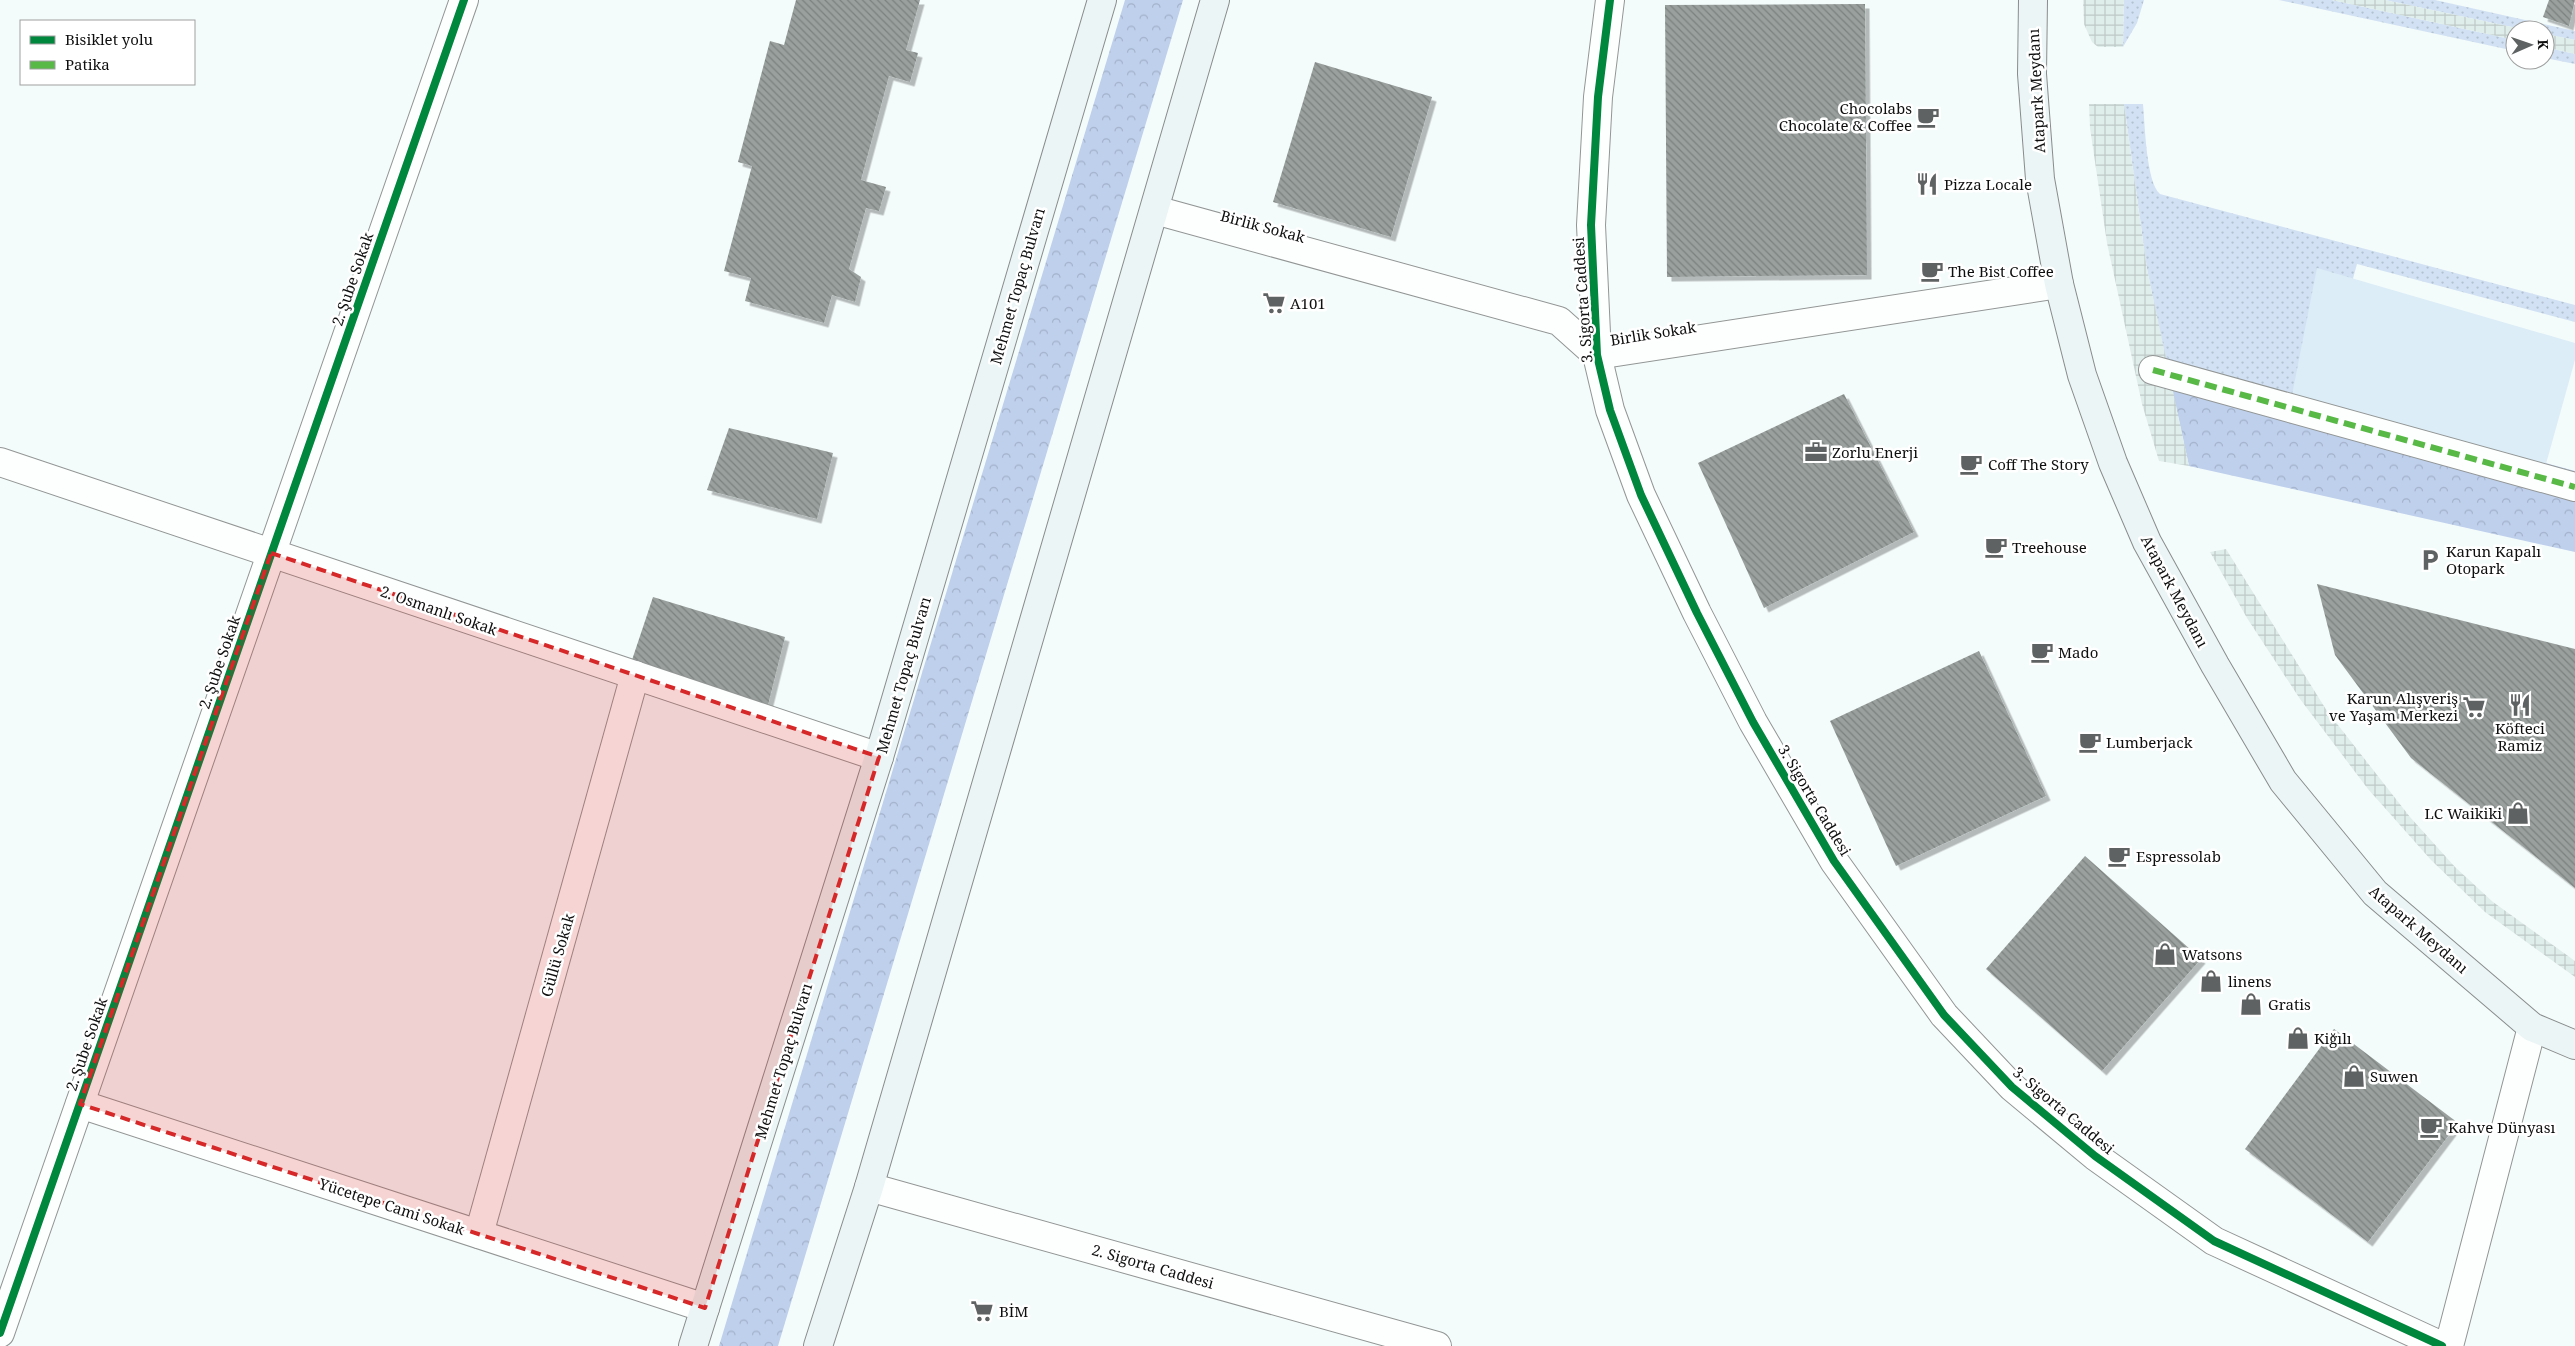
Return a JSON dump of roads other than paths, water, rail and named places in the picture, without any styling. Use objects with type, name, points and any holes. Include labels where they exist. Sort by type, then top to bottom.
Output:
[{"type":"main road","name":"Mehmet Topaç Bulvarı","points":[[693,1346],[879,757],[1102,0]]},
{"type":"main road","points":[[818,1346],[868,1187],[1215,0]]},
{"type":"main road","name":"Atapark Meydanı","points":[[2033,0],[2032,74],[2040,179],[2059,284],[2082,375],[2113,463],[2147,542],[2215,665],[2283,781],[2375,893],[2532,1026],[2575,1045]]},
{"type":"street","name":"2. Şube Sokak","points":[[0,1333],[464,0]]},
{"type":"street","name":"3. Sigorta Caddesi","points":[[1610,0],[1598,97],[1590,224],[1597,355],[1610,410],[1641,495],[1697,613],[1753,722],[1834,861],[1944,1015],[2012,1087],[2095,1156],[2214,1241],[2442,1346]]},
{"type":"street","name":"Birlik Sokak","points":[[1155,210],[1559,321],[1597,355],[2059,284]]},
{"type":"street","points":[[2153,370],[2575,487]]},
{"type":"street","name":"2. Osmanlı Sokak","points":[[0,462],[879,757]]},
{"type":"street","name":"Güllü Sokak","points":[[479,1234],[635,675]]},
{"type":"street","points":[[2449,1346],[2532,1026]]},
{"type":"street","name":"Yücetepe Cami Sokak","points":[[80,1104],[705,1308]]},
{"type":"street","name":"2. Sigorta Caddesi","points":[[868,1187],[1437,1346]]},
{"type":"place","name":"Chocolabs Chocolate & Coffee","points":[[1928,117]]},
{"type":"place","name":"Pizza Locale","points":[[1927,184]]},
{"type":"place","name":"The Bist Coffee","points":[[1932,271]]},
{"type":"place","name":"A101","points":[[1274,303]]},
{"type":"place","name":"Zorlu Enerji","points":[[1816,452]]},
{"type":"place","name":"Coff The Story","points":[[1971,464]]},
{"type":"place","name":"Treehouse","points":[[1996,547]]},
{"type":"place","name":"Karun Kapalı Otopark","points":[[2430,560]]},
{"type":"place","name":"Mado","points":[[2042,652]]},
{"type":"place","name":"Köfteci Ramiz","points":[[2520,705]]},
{"type":"place","name":"Karun Alışveriş ve Yaşam Merkezi","points":[[2474,707]]},
{"type":"place","name":"Lumberjack","points":[[2090,742]]},
{"type":"place","name":"LC Waikiki","points":[[2518,813]]},
{"type":"place","name":"Espressolab","points":[[2119,856]]},
{"type":"place","name":"Watsons","points":[[2165,954]]},
{"type":"place","name":"linens","points":[[2211,981]]},
{"type":"place","name":"Gratis","points":[[2251,1004]]},
{"type":"place","name":"Kiğılı","points":[[2298,1038]]},
{"type":"place","name":"Suwen","points":[[2354,1076]]},
{"type":"place","name":"Kahve Dünyası","points":[[2431,1127]]},
{"type":"place","name":"BİM","points":[[982,1311]]}]
